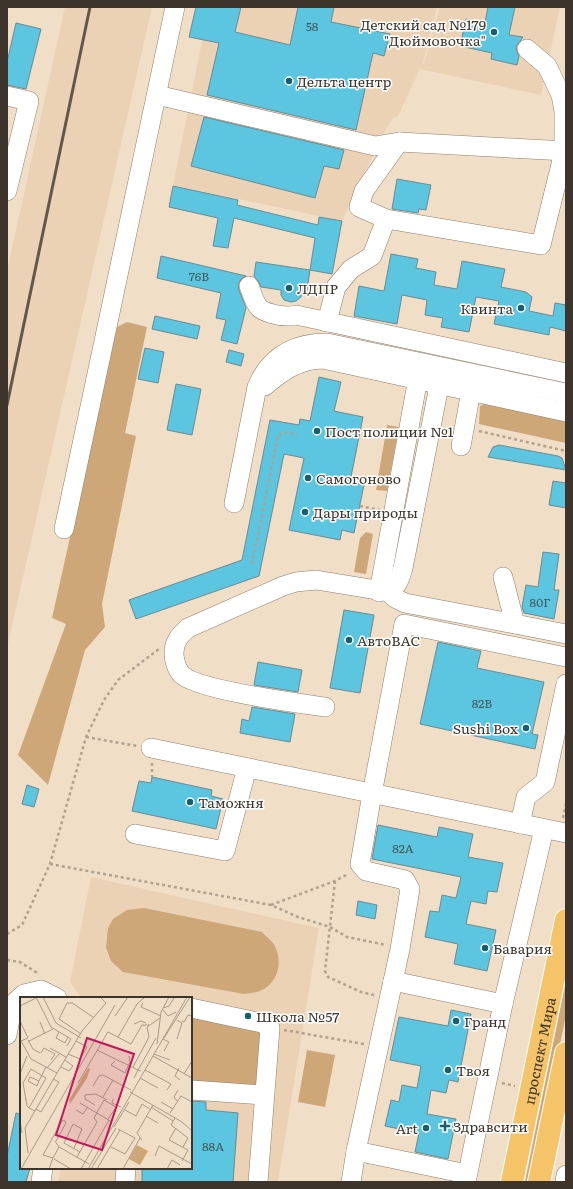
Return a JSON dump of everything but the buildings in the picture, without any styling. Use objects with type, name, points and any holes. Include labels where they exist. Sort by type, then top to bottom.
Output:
[{"type":"main road","name":"проспект Мира","points":[[512,1182],[566,920]]},
{"type":"main road","name":"проспект Мира","points":[[539,1182],[566,1053]]},
{"type":"lane","points":[[64,529],[175,7]]},
{"type":"lane","points":[[399,142],[364,191],[359,207],[386,218],[541,245],[565,152],[564,111],[561,95],[547,66],[527,49]]},
{"type":"lane","points":[[157,95],[375,146],[399,142],[565,152]]},
{"type":"lane","points":[[7,96],[29,100],[7,191]]},
{"type":"lane","points":[[327,322],[336,287],[351,269],[372,256],[386,218]]},
{"type":"lane","points":[[249,286],[257,305],[263,312],[288,317],[296,315],[566,373]]},
{"type":"lane","points":[[234,502],[257,387],[268,366],[281,356],[296,348],[313,343],[327,343],[419,371],[441,376],[566,393]]},
{"type":"lane","points":[[384,592],[419,371]]},
{"type":"lane","points":[[441,376],[471,390],[566,412]]},
{"type":"lane","points":[[384,592],[394,589],[398,583],[403,568],[441,376]]},
{"type":"lane","points":[[463,437],[471,390]]},
{"type":"lane","points":[[504,577],[514,624]]},
{"type":"lane","points":[[325,707],[253,696],[195,682],[182,674],[175,663],[174,651],[177,640],[188,628],[283,586],[296,582],[316,580],[384,592],[405,603],[566,634]]},
{"type":"lane","points":[[351,1182],[356,1151],[400,948],[410,889],[405,880],[366,871],[360,864],[404,624],[566,657]]},
{"type":"lane","points":[[520,824],[526,797],[545,782],[566,684]]},
{"type":"lane","points":[[151,748],[566,833]]},
{"type":"lane","points":[[135,834],[225,851],[247,768]]},
{"type":"lane","points":[[356,1151],[467,1178],[503,1004],[544,829]]},
{"type":"lane","points":[[391,989],[503,1004]]},
{"type":"lane","points":[[21,997],[24,994],[41,990],[52,996]]},
{"type":"lane","points":[[7,1035],[13,1004],[20,998]]},
{"type":"lane","points":[[192,1008],[262,1023],[270,1028],[258,1182]]},
{"type":"lane","points":[[192,1090],[264,1095]]},
{"type":"lane","points":[[41,1182],[43,1169]]},
{"type":"lane","points":[[125,1182],[126,1169]]},
{"type":"lane","points":[[565,1182],[566,1175]]},
{"type":"path","points":[[252,564],[278,436],[281,433],[286,432],[297,435]]},
{"type":"path","points":[[463,437],[566,451]]},
{"type":"path","points":[[360,506],[381,510]]},
{"type":"path","points":[[7,934],[22,925],[50,864],[86,737],[104,700],[118,680],[162,647]]},
{"type":"path","points":[[86,737],[151,748],[152,776]]},
{"type":"path","points":[[50,864],[271,905],[298,917],[330,927],[347,937],[400,948]]},
{"type":"path","points":[[271,905],[336,881],[351,873],[360,864]]},
{"type":"path","points":[[336,881],[325,971],[328,977],[361,992],[391,989]]},
{"type":"path","points":[[7,960],[20,962],[40,975],[52,996]]},
{"type":"path","points":[[270,1028],[378,1047]]},
{"type":"path","points":[[502,1083],[518,1086]]},
{"type":"shaded area","points":[[65,7],[152,7],[7,648],[7,271]]},
{"type":"shaded area","points":[[209,7],[437,7],[422,66],[440,7],[560,7],[541,95],[420,69],[398,116],[392,119],[382,136],[342,221],[173,185]]},
{"type":"shaded area","points":[[127,322],[147,327],[125,433],[136,436],[102,604],[105,627],[85,650],[48,785],[18,755],[66,624],[52,618],[117,327]]},
{"type":"shaded area","points":[[488,402],[566,418],[566,443],[479,424],[480,406]]},
{"type":"shaded area","points":[[387,425],[399,427],[387,491],[376,490]]},
{"type":"shaded area","points":[[366,532],[373,534],[366,574],[354,572],[360,538]]},
{"type":"shaded area","name":"Школа №57","points":[[91,877],[319,928],[278,1182],[58,1182],[61,1169],[192,1169],[192,997],[80,997],[70,982]]},
{"type":"shaded area","points":[[144,908],[262,932],[273,943],[278,957],[278,970],[272,983],[260,991],[244,994],[123,972],[111,961],[106,947],[108,928],[113,919],[127,910]]},
{"type":"shaded area","points":[[566,980],[566,1015],[532,1182],[525,1182]]},
{"type":"shaded area","points":[[192,1012],[264,1031],[256,1087],[192,1086]]},
{"type":"shaded area","points":[[307,1050],[335,1055],[325,1107],[298,1102]]},
{"type":"railway","points":[[7,405],[90,7]]},
{"type":"place","name":"Детский сад №179 \"Дюймовочка\"","points":[[494,32]]},
{"type":"place","name":"Дельта центр","points":[[289,81]]},
{"type":"place","name":"ЛДПР","points":[[289,288]]},
{"type":"place","name":"Квинта","points":[[521,308]]},
{"type":"place","name":"Пост полиции №1","points":[[317,431]]},
{"type":"place","name":"Самогоново","points":[[308,478]]},
{"type":"place","name":"Дары природы","points":[[305,512]]},
{"type":"place","name":"АвтоВАС","points":[[349,640]]},
{"type":"place","name":"Sushi Box","points":[[526,728]]},
{"type":"place","name":"Таможня","points":[[190,802]]},
{"type":"place","name":"Бавария","points":[[485,948]]},
{"type":"place","name":"Школа №57","points":[[248,1016]]},
{"type":"place","name":"Гранд","points":[[456,1021]]},
{"type":"place","name":"Твоя","points":[[448,1070]]},
{"type":"place","name":"Здравсити","points":[[445,1126]]},
{"type":"place","name":"Art","points":[[426,1128]]}]
